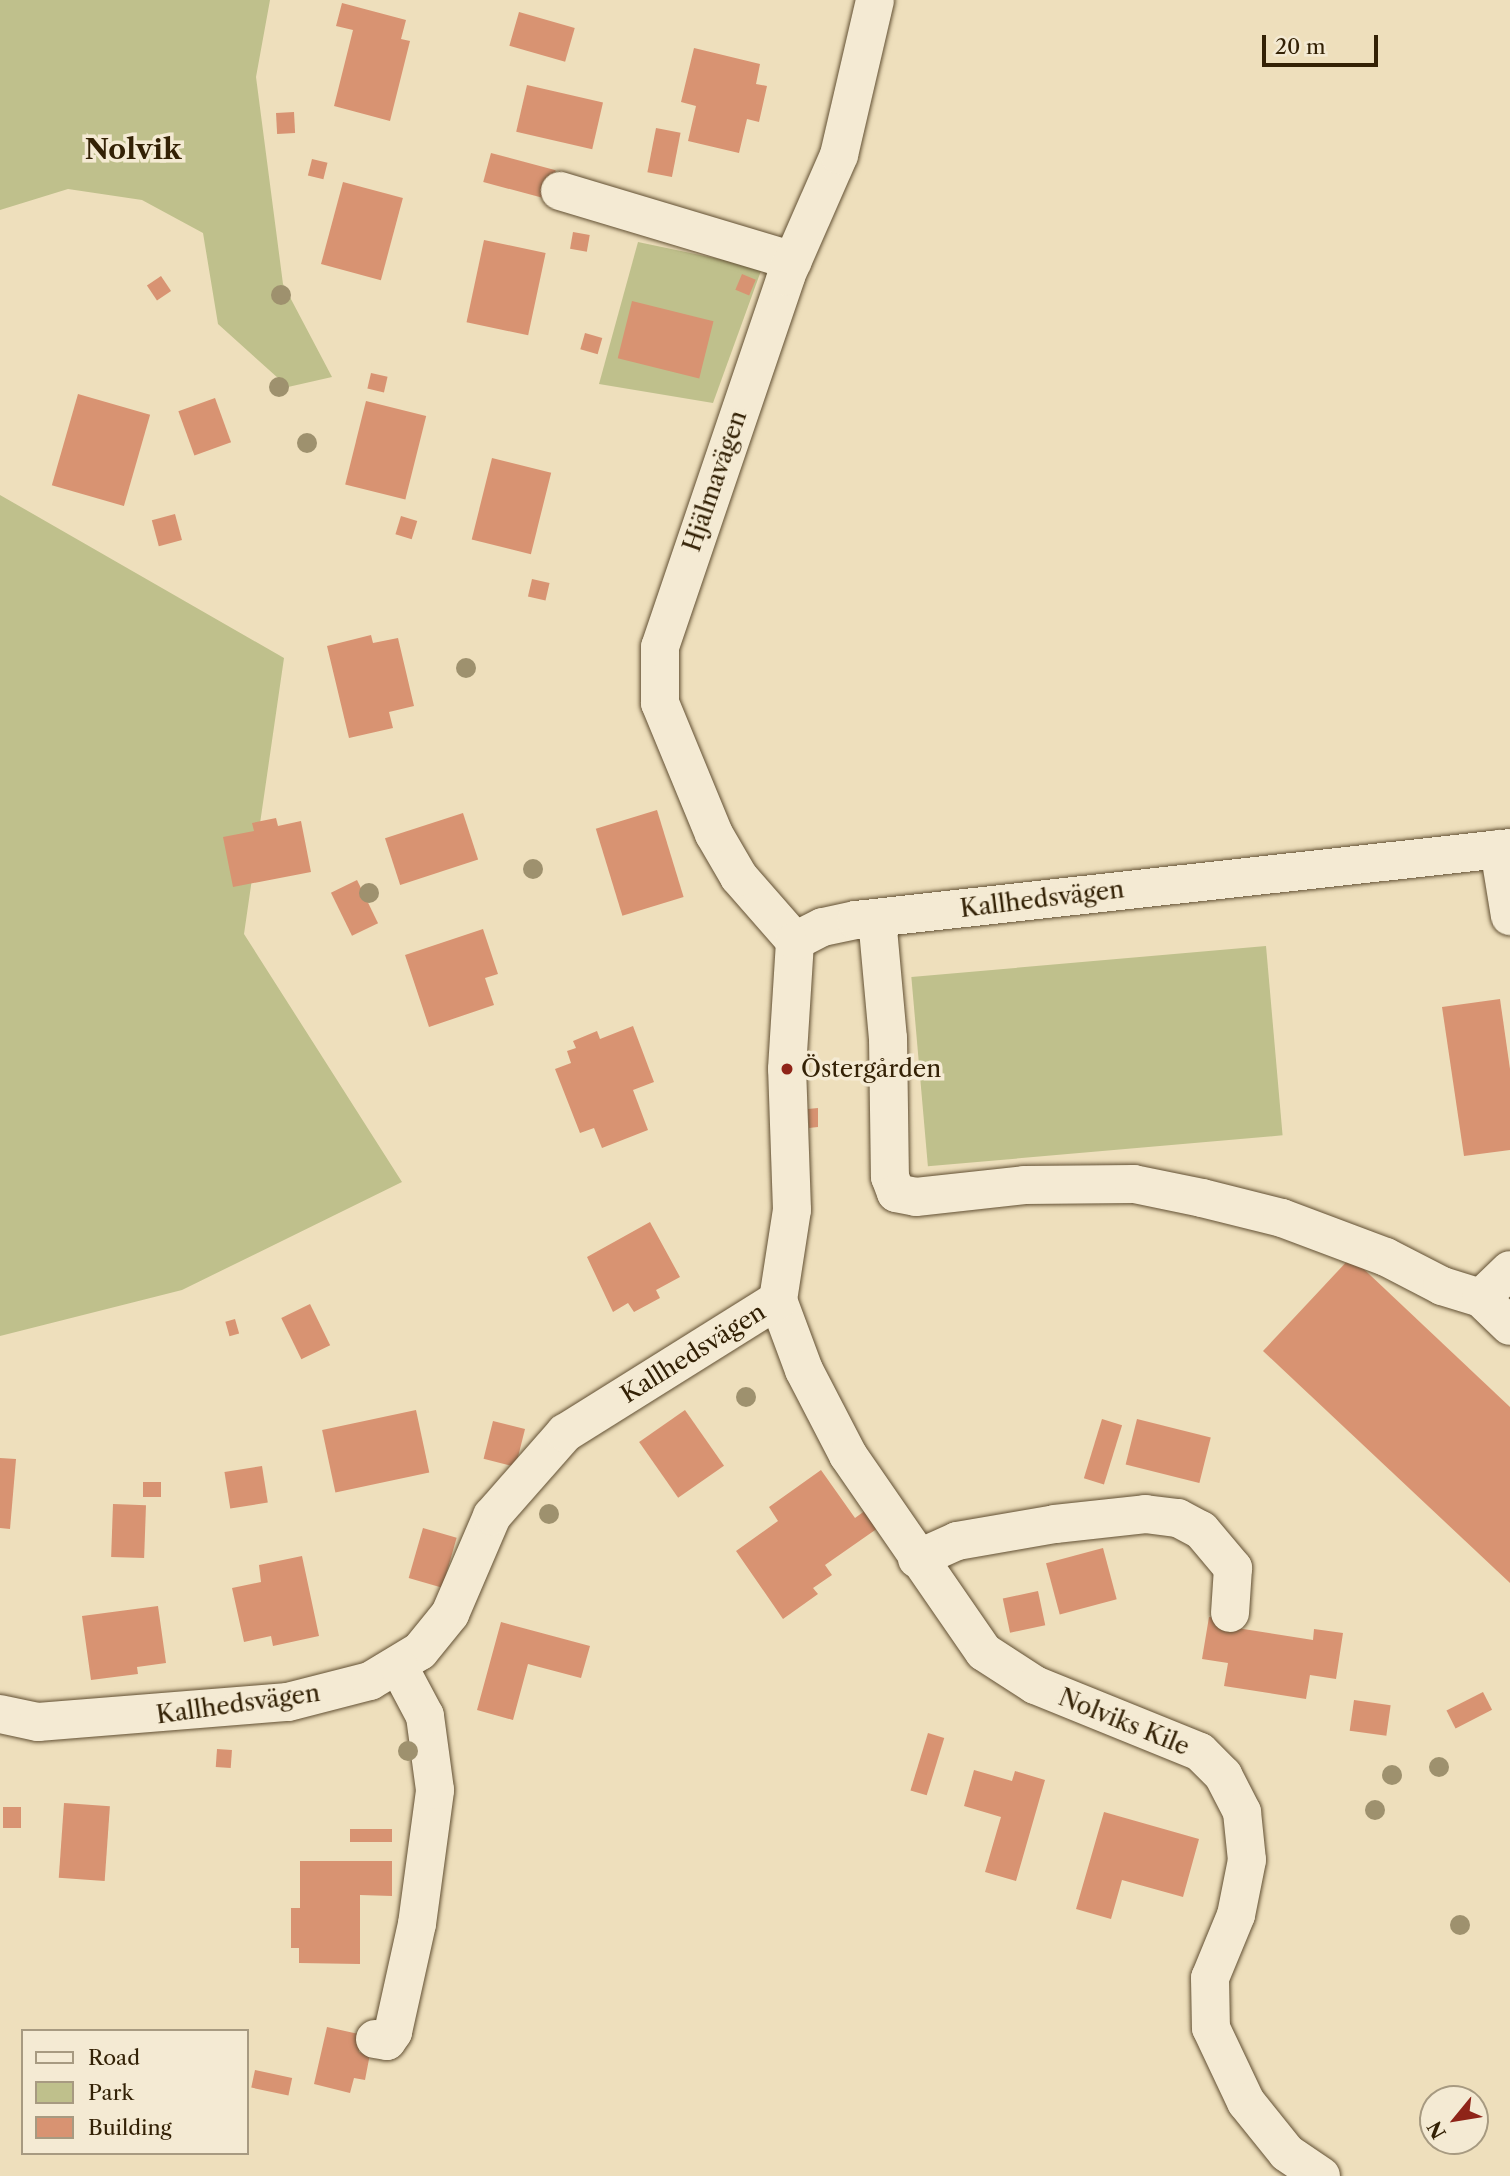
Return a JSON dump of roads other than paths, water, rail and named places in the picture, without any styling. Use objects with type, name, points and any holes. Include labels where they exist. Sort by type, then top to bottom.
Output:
[{"type":"street","name":"Hjälmavägen","points":[[795,941],[739,877],[714,834],[660,703],[660,647],[678,585],[793,261],[839,155],[875,0]]},
{"type":"street","points":[[560,191],[793,261]]},
{"type":"street","points":[[1505,848],[1510,916]]},
{"type":"street","name":"Kallhedsvägen","points":[[0,1714],[38,1722],[166,1716],[288,1702],[370,1681],[399,1667],[420,1651],[450,1614],[492,1516],[565,1433],[778,1300],[792,1210],[788,1069],[795,941],[823,927],[877,918],[1505,848]]},
{"type":"street","points":[[877,918],[888,1038],[890,1177],[896,1193],[916,1197],[1024,1185],[1134,1184],[1282,1218],[1481,1298],[1510,1325]]},
{"type":"street","points":[[1481,1298],[1510,1270]]},
{"type":"street","name":"Nolviks Kile","points":[[778,1300],[804,1370],[848,1455],[917,1559],[984,1652],[1010,1673],[1200,1752],[1223,1775],[1242,1812],[1247,1860],[1236,1915],[1210,1978],[1211,2028],[1246,2102],[1287,2153],[1321,2176]]},
{"type":"street","points":[[917,1559],[957,1541],[1055,1524],[1145,1514],[1178,1518],[1201,1530],[1233,1568],[1230,1613]]},
{"type":"street","points":[[374,2039],[387,2041],[393,2032],[417,1924],[436,1790],[425,1716],[399,1667]]},
{"type":"place","name":"Östergården","points":[[787,1069]]},
{"type":"district","name":"Nolvik","points":[[133,149]]}]
